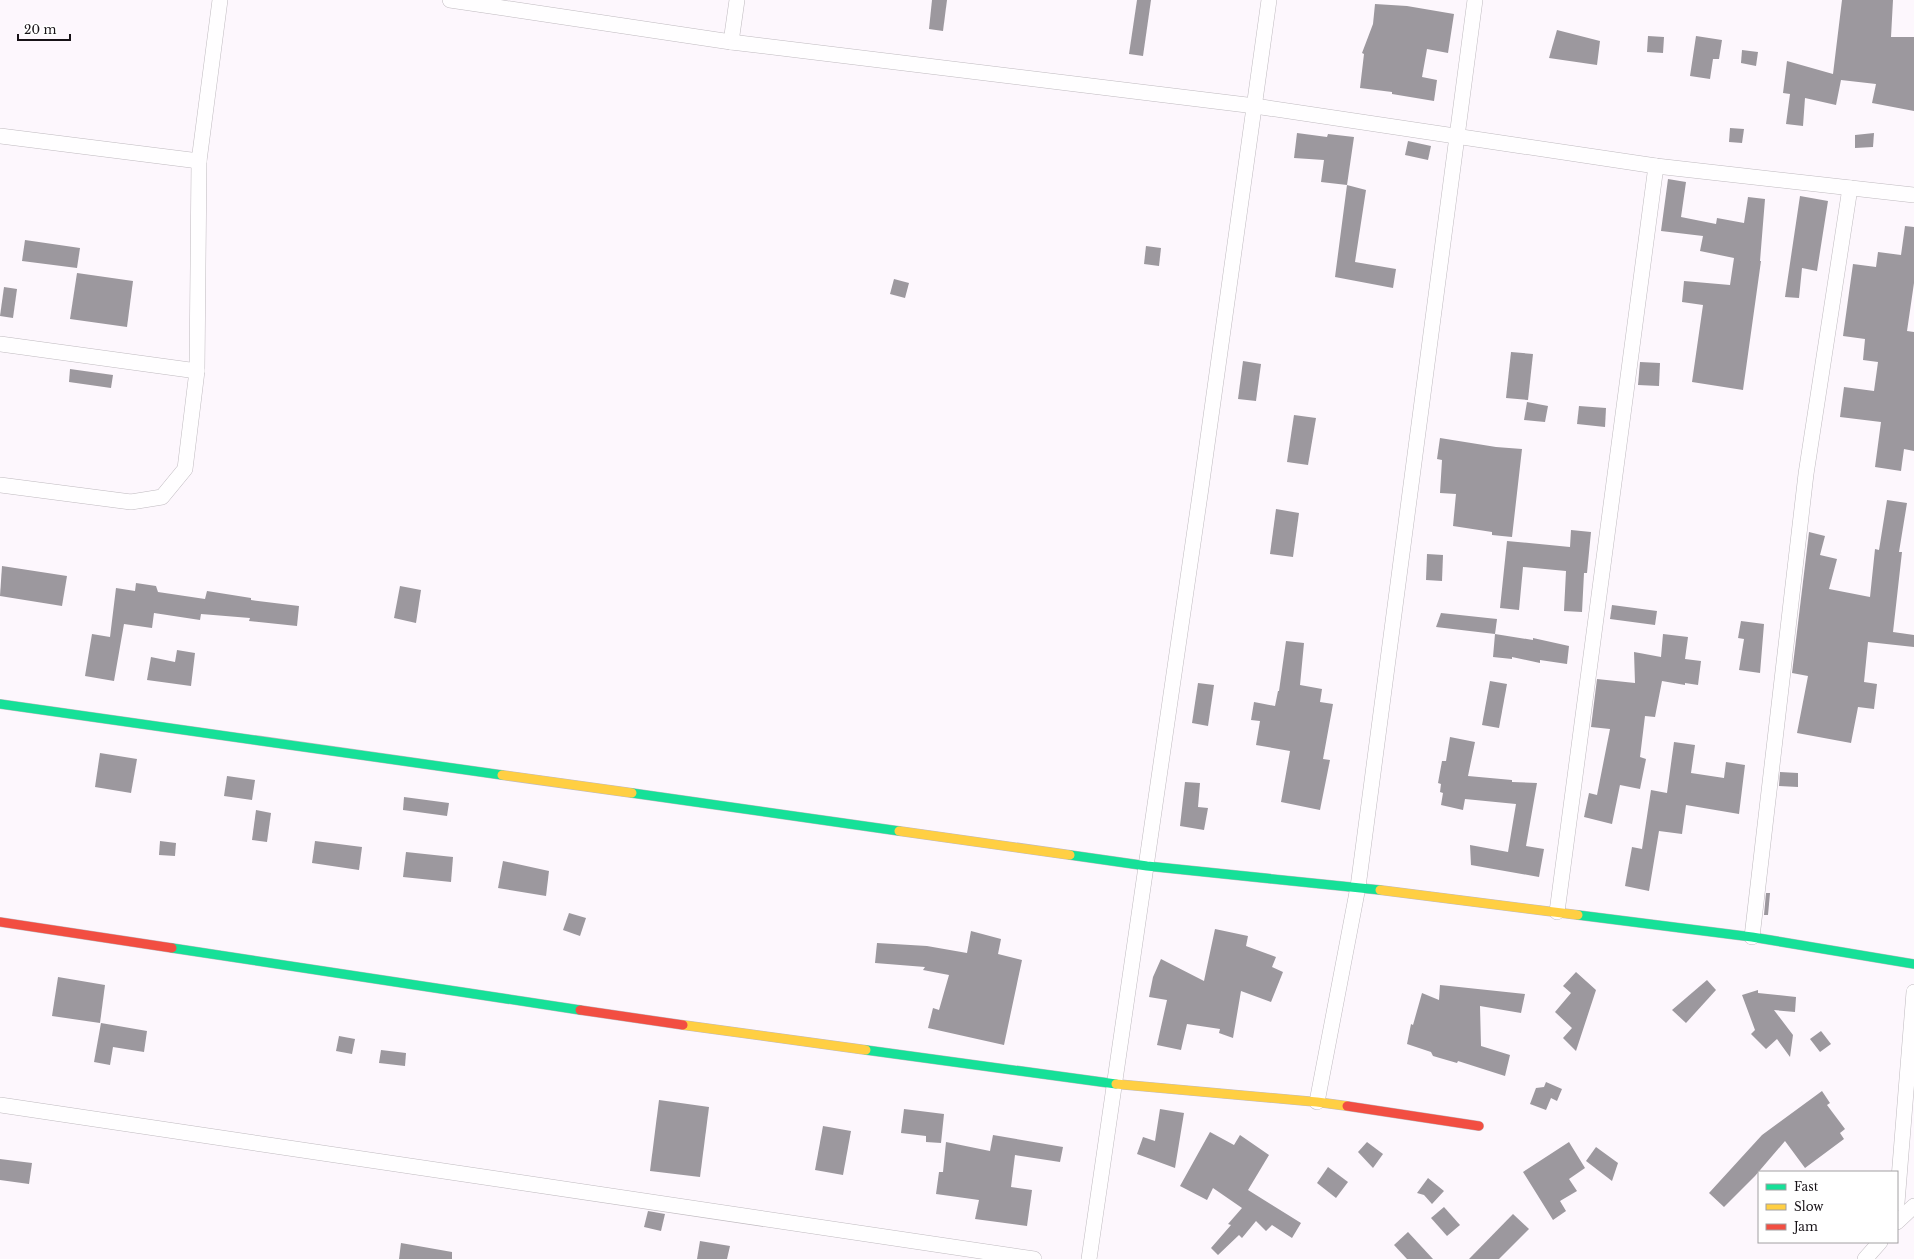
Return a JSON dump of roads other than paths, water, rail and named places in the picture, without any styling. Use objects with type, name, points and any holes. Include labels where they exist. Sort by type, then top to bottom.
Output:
[{"type":"street","points":[[0,485],[130,502],[162,497],[185,469],[198,371],[199,161],[220,0]]},
{"type":"street","points":[[450,0],[731,42],[1255,106],[1656,166],[1914,195]]},
{"type":"street","points":[[731,42],[737,0]]},
{"type":"street","points":[[1089,1259],[1147,866],[1269,0]]},
{"type":"street","points":[[1317,1102],[1358,887],[1475,0]]},
{"type":"street","points":[[0,136],[199,161]]},
{"type":"street","points":[[1557,912],[1656,166]]},
{"type":"street","points":[[1752,937],[1806,474],[1850,188]]},
{"type":"street","points":[[0,344],[198,371]]},
{"type":"street","points":[[0,704],[1147,866],[1358,887],[1557,912],[1752,937],[1914,964]]},
{"type":"street","points":[[0,922],[625,1017],[1115,1084],[1317,1102],[1479,1126]]},
{"type":"street","points":[[1898,1191],[1914,992]]},
{"type":"street","points":[[0,1105],[1034,1259]]},
{"type":"street","points":[[1898,1221],[1914,1206]]},
{"type":"street","points":[[1865,1259],[1879,1243]]}]
